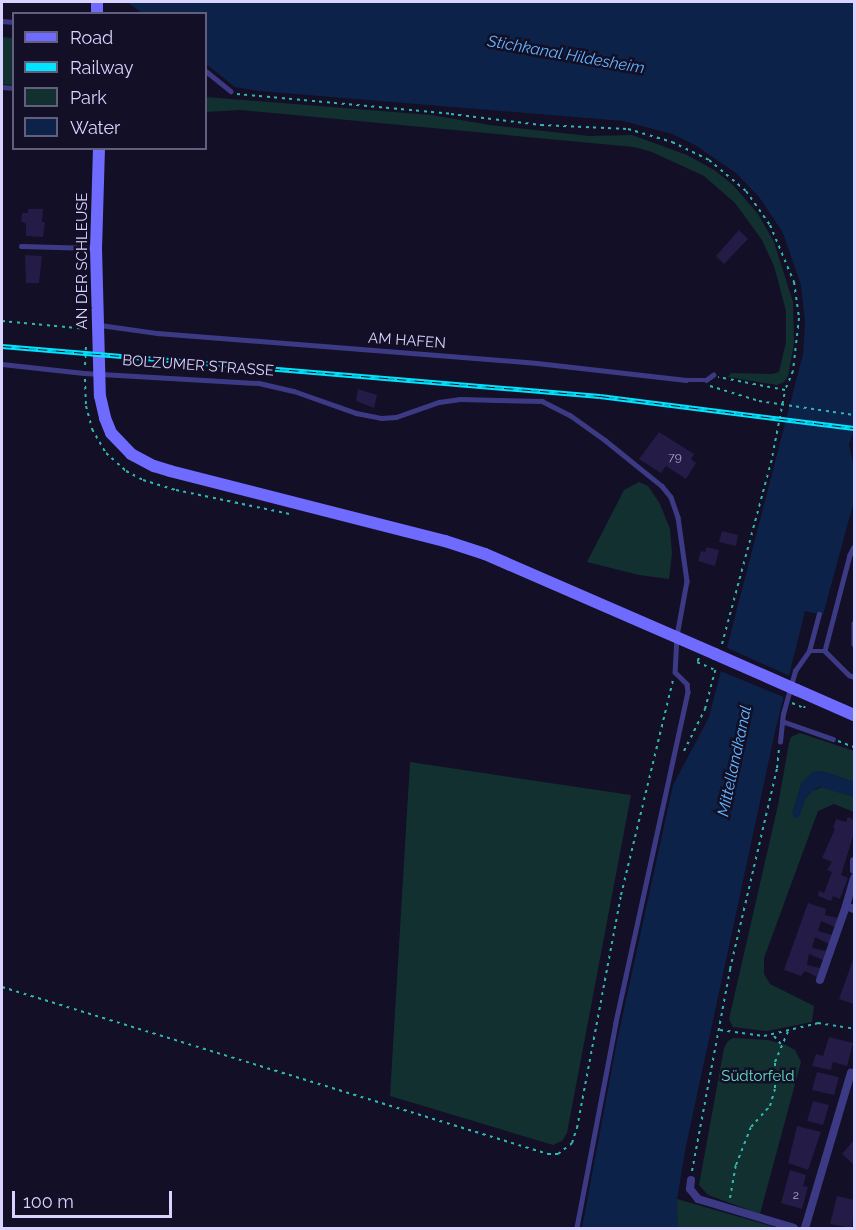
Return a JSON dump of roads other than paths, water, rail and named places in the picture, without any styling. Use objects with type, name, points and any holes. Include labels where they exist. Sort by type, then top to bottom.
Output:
[{"type":"main road","name":"AN DER SCHLEUSE","points":[[99,150],[96,248],[99,374]]},
{"type":"main road","points":[[99,374],[105,418],[111,433],[131,454],[154,466],[445,541],[525,570],[855,715]]},
{"type":"street","points":[[855,861],[852,867],[855,870]]},
{"type":"street","points":[[820,980],[855,878]]},
{"type":"street","points":[[846,906],[855,909]]},
{"type":"street","points":[[805,1228],[851,1073]]},
{"type":"street","points":[[691,1180],[693,1195],[728,1209],[794,1228]]},
{"type":"lane","points":[[207,72],[231,91]]},
{"type":"lane","points":[[21,246],[96,248]]},
{"type":"lane","name":"AM HAFEN","points":[[98,327],[456,356],[702,380],[713,375]]},
{"type":"lane","name":"BOLZUMER STRASSE","points":[[2,364],[99,374],[259,383],[294,391],[356,413],[381,418],[396,417],[439,402],[460,399],[528,399],[559,408],[648,473],[670,497],[678,517],[687,580],[677,636],[675,672],[687,684],[688,692],[616,1023],[577,1228]]},
{"type":"lane","points":[[825,651],[850,555],[855,547]]},
{"type":"lane","points":[[780,742],[782,721],[795,671],[809,651],[819,614]]},
{"type":"lane","points":[[855,623],[852,639],[855,644]]},
{"type":"lane","points":[[809,651],[825,651],[849,675],[855,677]]},
{"type":"lane","points":[[782,721],[833,739]]},
{"type":"water","points":[[127,2],[854,2],[854,428],[849,445],[854,467],[854,501],[823,615],[805,611],[775,732],[686,1146],[677,1199],[678,1228],[582,1228],[617,1041],[673,785],[709,717],[803,354],[805,322],[801,285],[783,233],[759,197],[736,173],[695,145],[672,134],[623,121],[259,91],[235,87],[207,65],[207,12],[141,12]]},
{"type":"water","points":[[822,771],[854,782],[854,797],[819,787],[807,796],[799,817],[794,818],[792,814],[802,782],[812,772]]},
{"type":"railway","points":[[2,346],[600,396],[854,428]]},
{"type":"water label","name":"Stichkanal Hildesheim","points":[[566,55]]},
{"type":"water label","name":"Mittellandkanal","points":[[735,761]]},
{"type":"park label","name":"Südtorfeld","points":[[758,1077]]}]
